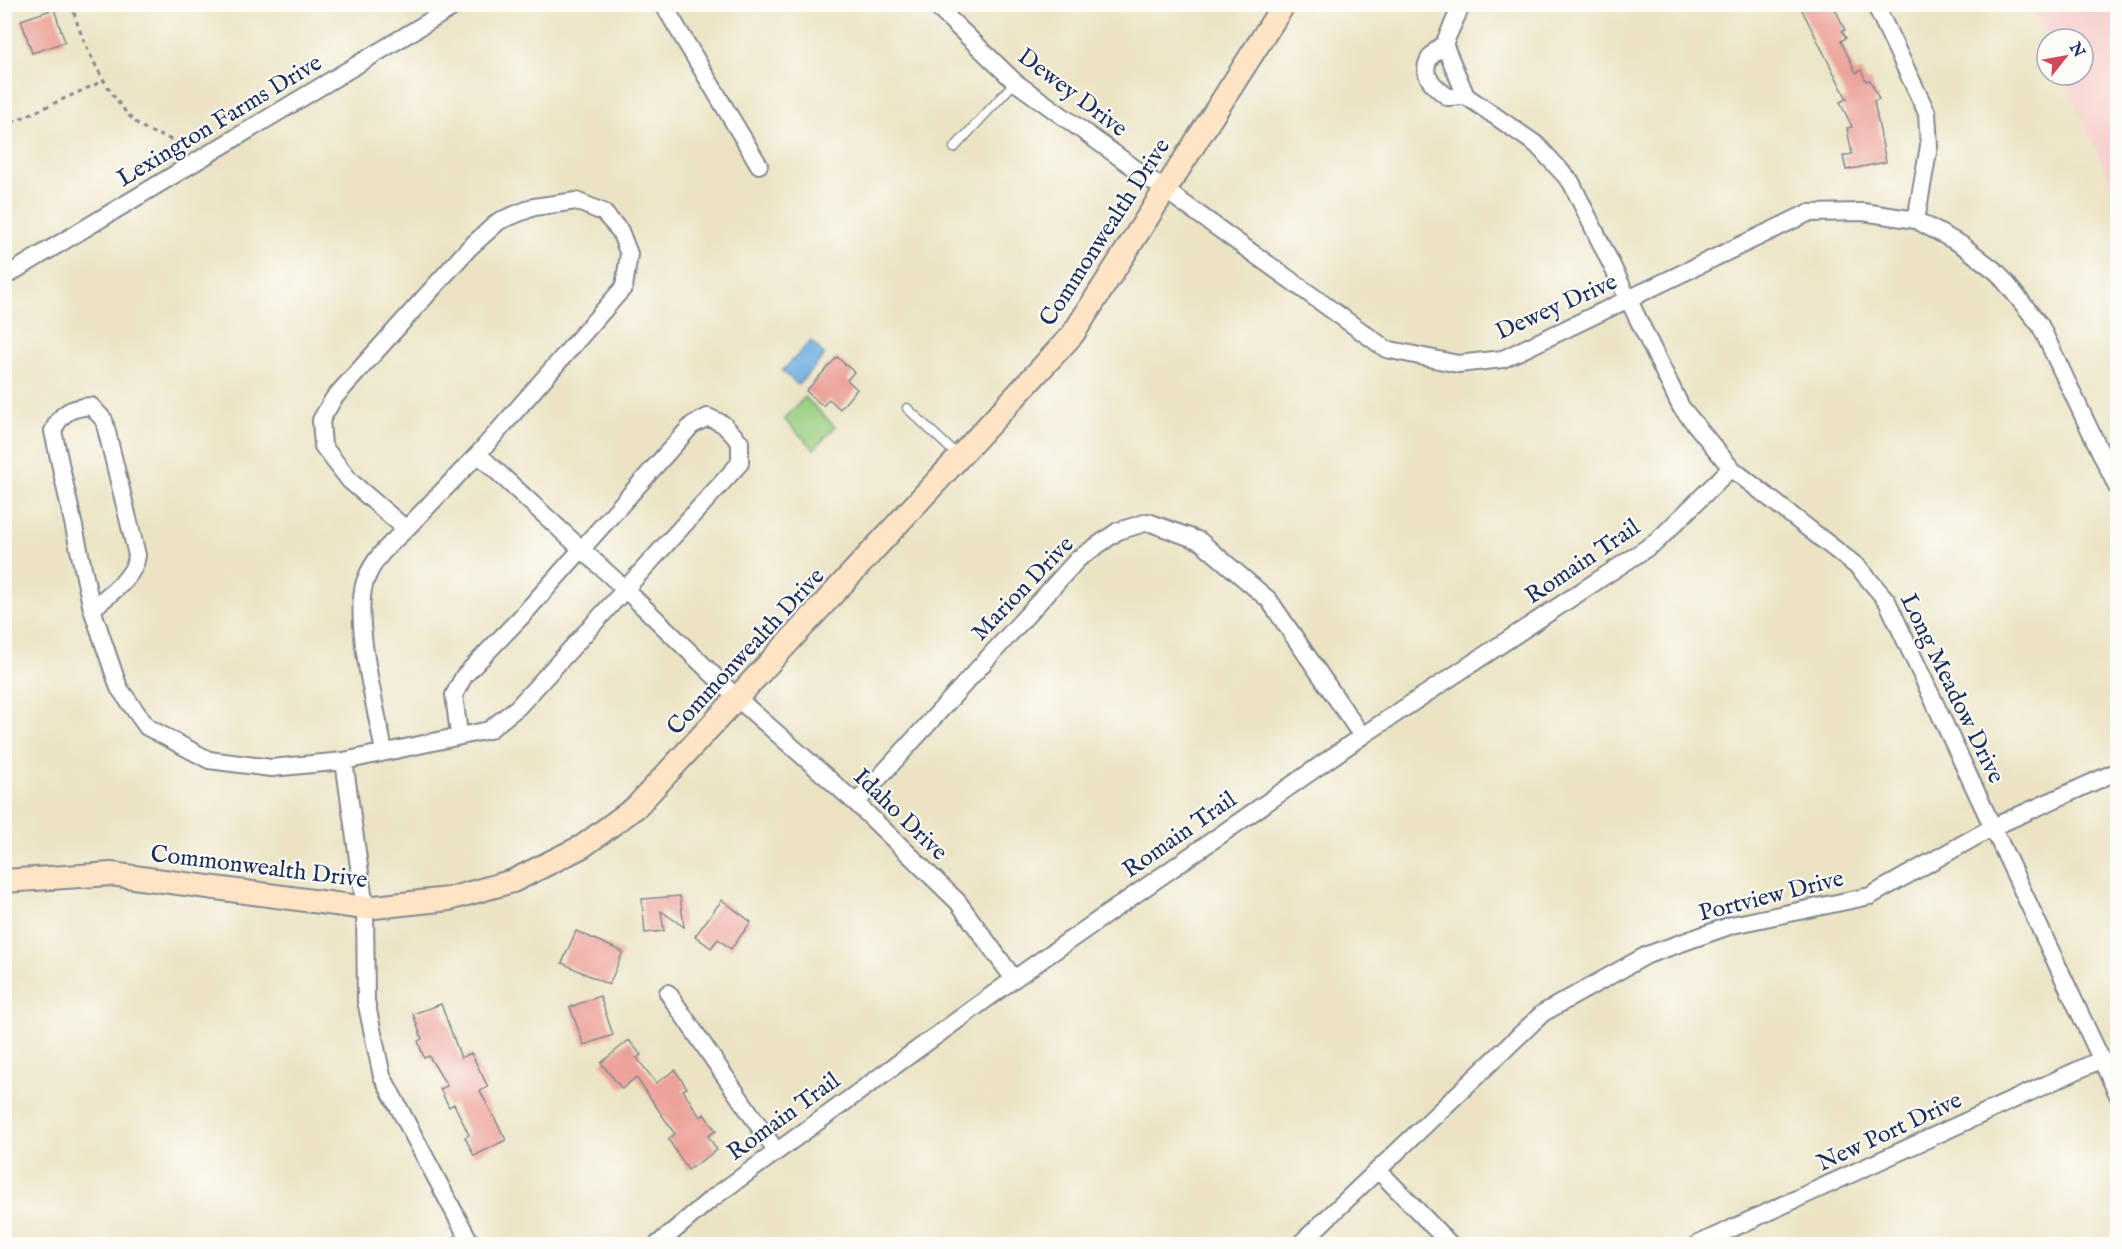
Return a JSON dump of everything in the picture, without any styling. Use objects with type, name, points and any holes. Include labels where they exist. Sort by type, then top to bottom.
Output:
[{"type":"street","name":"Lexington Farms Drive","points":[[4,277],[198,160],[435,11],[458,4]]},
{"type":"street","points":[[663,4],[759,165]]},
{"type":"street","name":"Dewey Drive","points":[[934,4],[1015,82],[1386,349],[1458,364],[1503,359],[1808,213],[1863,212],[1916,220],[1962,245],[1998,273],[2040,325],[2118,489]]},
{"type":"street","name":"Commonwealth Drive","points":[[4,881],[111,874],[365,908],[449,899],[503,884],[583,846],[636,807],[1073,334],[1284,4]]},
{"type":"street","points":[[1444,44],[1466,96],[1448,97],[1431,85],[1425,67],[1430,55],[1444,44],[1462,4]]},
{"type":"street","points":[[1875,4],[1927,113],[1929,146],[1916,220]]},
{"type":"street","name":"Long Meadow Drive","points":[[1466,96],[1537,145],[1571,182],[1682,407],[1731,468],[1859,568],[1887,601],[2118,1095]]},
{"type":"street","points":[[384,752],[362,625],[361,599],[366,579],[381,553],[406,529],[478,454],[624,287],[629,254],[620,231],[603,212],[576,201],[534,207],[499,222],[469,249],[334,398],[321,420],[324,446],[350,481],[406,529]]},
{"type":"street","points":[[92,609],[128,576],[136,565],[137,555],[104,420],[91,406],[76,407],[60,415],[53,431],[92,609],[119,688],[147,727],[209,759],[271,768],[344,761],[459,734],[489,730],[518,707],[740,463],[740,442],[723,424],[708,417],[692,425],[464,676],[454,695],[459,734]]},
{"type":"street","name":"Idaho Drive","points":[[478,454],[626,590],[738,699],[856,803],[958,902],[1014,979]]},
{"type":"street","name":"Romain Trail","points":[[658,1245],[710,1200],[1014,979],[1362,736],[1656,542],[1731,468]]},
{"type":"street","name":"Marion Drive","points":[[856,803],[1078,559],[1118,531],[1148,522],[1200,541],[1269,600],[1362,736]]},
{"type":"street","points":[[344,761],[365,908],[366,1001],[382,1076],[474,1245]]},
{"type":"street","name":"Portview Drive","points":[[1300,1245],[1543,1012],[1647,956],[1732,925],[1870,896],[1993,827],[2118,771]]},
{"type":"street","points":[[669,993],[776,1151]]},
{"type":"street","name":"New Port Drive","points":[[1698,1245],[2100,1060]]},
{"type":"street","points":[[1379,1171],[1450,1245]]},
{"type":"lane","points":[[954,148],[1015,82]]},
{"type":"lane","points":[[907,408],[960,458]]},
{"type":"path","points":[[72,4],[103,81],[120,106],[139,125],[187,146],[198,160]]},
{"type":"path","points":[[4,126],[103,81]]},
{"type":"shaded area","points":[[2031,5],[2117,5],[2117,197],[2068,87],[2095,87],[2095,27],[2041,27]]},
{"type":"green space","points":[[805,397],[835,427],[814,449],[784,419]]},
{"type":"water","points":[[811,341],[825,355],[798,385],[782,371]]},
{"type":"building","points":[[1799,4],[1833,4],[1845,30],[1842,31],[1846,38],[1841,41],[1856,73],[1861,70],[1866,81],[1870,80],[1879,99],[1874,101],[1886,162],[1846,170],[1843,156],[1852,154],[1847,128],[1852,127],[1840,102],[1847,99]]},
{"type":"building","points":[[54,9],[65,42],[32,53],[21,20]]},
{"type":"building","points":[[837,357],[854,372],[847,380],[857,389],[840,409],[829,399],[823,406],[806,391]]},
{"type":"building","points":[[680,896],[684,927],[661,911],[664,931],[645,933],[642,899]]},
{"type":"building","points":[[722,900],[751,922],[731,949],[718,939],[711,948],[695,936]]},
{"type":"building","points":[[576,931],[623,952],[609,985],[562,963]]},
{"type":"building","points":[[600,996],[613,1035],[584,1045],[570,1007]]},
{"type":"building","points":[[441,1004],[461,1058],[471,1053],[488,1087],[480,1091],[506,1140],[474,1156],[465,1137],[469,1135],[454,1104],[449,1107],[440,1089],[447,1086],[429,1056],[424,1058],[418,1041],[422,1039],[413,1014]]},
{"type":"building","points":[[629,1040],[641,1055],[637,1058],[656,1083],[675,1070],[687,1088],[683,1090],[700,1117],[704,1114],[716,1131],[708,1136],[717,1150],[688,1170],[668,1139],[675,1134],[636,1077],[622,1089],[601,1063]]}]
